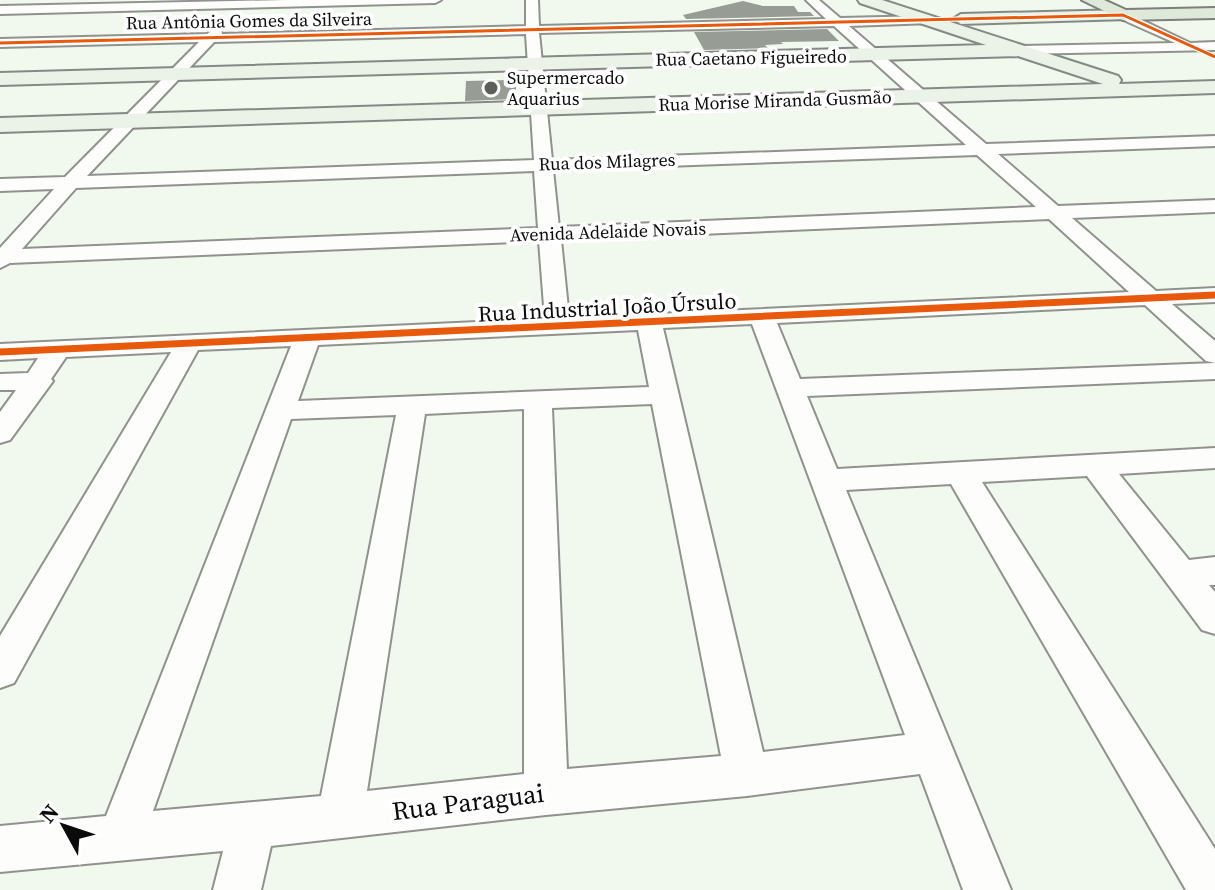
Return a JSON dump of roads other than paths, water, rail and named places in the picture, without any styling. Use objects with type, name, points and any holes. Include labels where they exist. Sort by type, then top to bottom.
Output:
[{"type":"main road","points":[[1090,0],[1123,15]]},
{"type":"main road","name":"Rua Antônia Gomes da Silveira","points":[[1123,15],[1215,13]]},
{"type":"street","points":[[0,10],[300,3],[343,18],[397,17],[435,0]]},
{"type":"street","points":[[532,0],[533,64],[541,108],[558,328]]},
{"type":"street","points":[[812,0],[1215,355]]},
{"type":"street","points":[[866,0],[1200,108]]},
{"type":"street","points":[[1,258],[243,2]]},
{"type":"street","points":[[291,14],[300,3]]},
{"type":"street","points":[[1123,15],[1215,57]]},
{"type":"street","name":"Rua Antônia Gomes da Silveira","points":[[0,43],[272,36],[343,18],[397,17],[532,29],[1123,15]]},
{"type":"street","points":[[272,36],[282,25]]},
{"type":"street","name":"Rua Caetano Figueiredo","points":[[0,79],[1215,46]]},
{"type":"street","name":"Rua Morise Miranda Gusmão","points":[[0,125],[1215,87]]},
{"type":"street","name":"Rua dos Milagres","points":[[0,185],[1215,141]]},
{"type":"street","name":"Avenida Adelaide Novais","points":[[1,258],[1215,206]]},
{"type":"street","name":"Rua Industrial João Úrsulo","points":[[0,352],[1215,295]]},
{"type":"street","points":[[762,317],[987,890]]},
{"type":"street","points":[[649,323],[662,395],[747,775]]},
{"type":"street","points":[[120,840],[307,339]]},
{"type":"street","points":[[0,671],[189,344]]},
{"type":"street","points":[[0,433],[39,381],[58,349]]},
{"type":"street","points":[[790,388],[1215,371]]},
{"type":"street","points":[[0,382],[39,381]]},
{"type":"street","points":[[281,411],[662,395]]},
{"type":"street","points":[[538,400],[546,793]]},
{"type":"street","points":[[340,817],[412,405]]},
{"type":"street","points":[[826,480],[1215,458]]},
{"type":"street","points":[[1095,465],[1215,619]]},
{"type":"street","points":[[959,471],[1213,890]]},
{"type":"street","points":[[1179,574],[1215,571]]},
{"type":"street","name":"Rua Paraguai","points":[[0,849],[120,840],[546,793],[747,775],[935,752]]},
{"type":"street","points":[[237,890],[253,826]]},
{"type":"place","name":"Supermercado Aquarius","points":[[491,88]]}]
